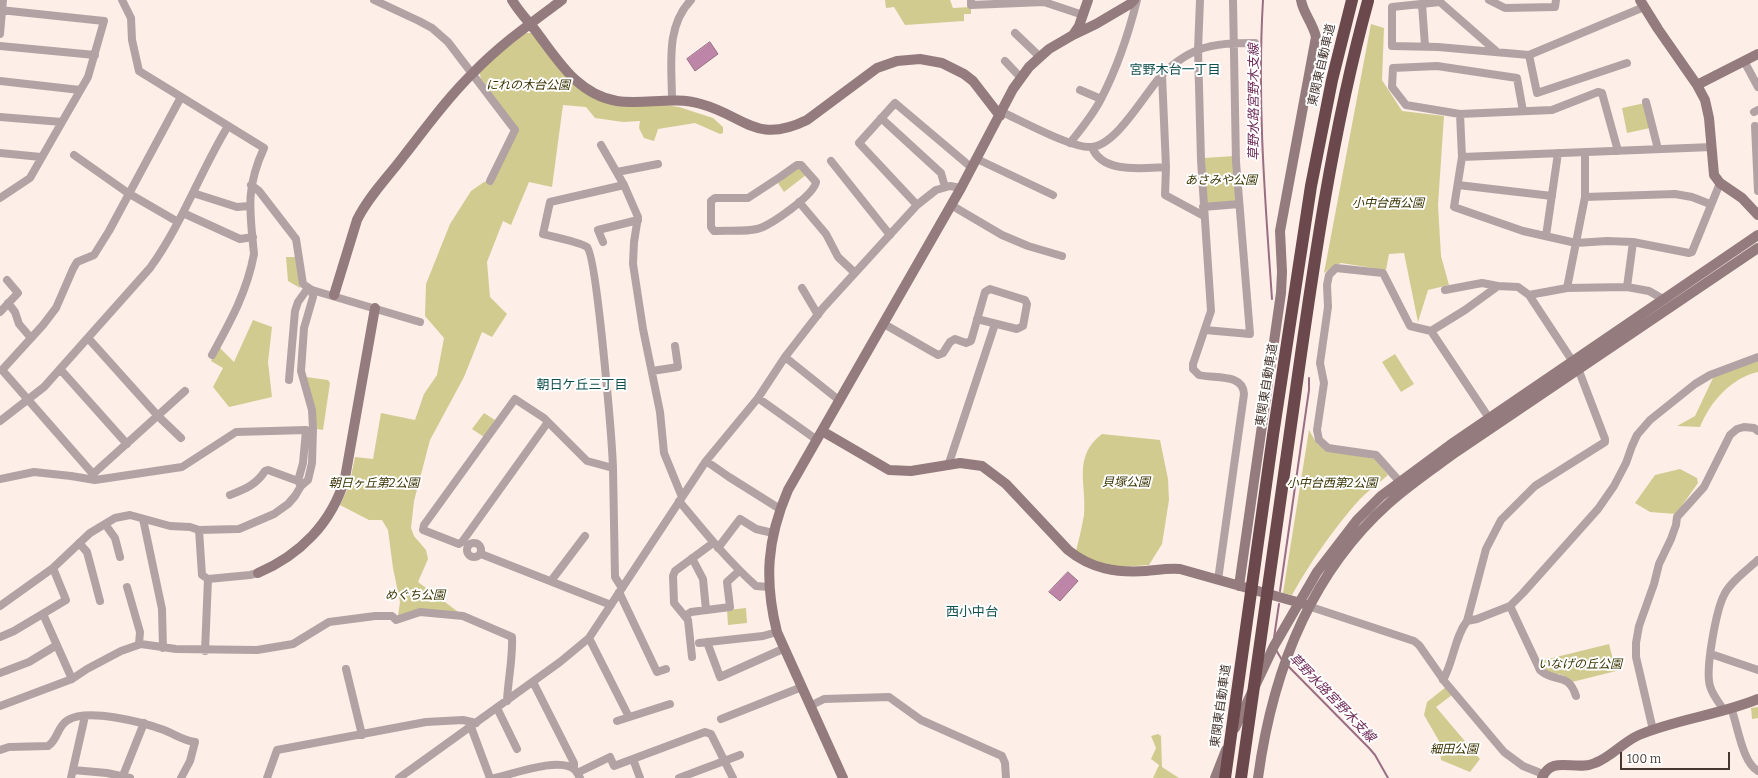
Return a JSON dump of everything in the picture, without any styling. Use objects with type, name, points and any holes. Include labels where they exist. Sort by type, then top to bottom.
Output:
[{"type":"highway","name":"東関東自動車道","points":[[1225,778],[1273,435],[1311,186],[1332,80],[1352,0]]},
{"type":"highway","points":[[1241,778],[1308,303],[1327,189],[1347,84],[1368,1]]},
{"type":"street","points":[[0,34],[3,0]]},
{"type":"street","points":[[122,0],[131,18],[132,40],[139,71],[264,148],[251,185],[249,206],[254,254],[247,282],[237,309],[212,355]]},
{"type":"street","points":[[374,0],[420,21],[432,28],[448,42],[515,130],[490,181]]},
{"type":"street","points":[[512,0],[568,74],[580,85],[591,92],[616,101],[672,101],[700,103],[745,124],[768,130],[781,130],[794,127],[807,120],[877,68],[897,61],[920,58],[942,63],[964,74],[973,81],[1001,114],[1070,143],[1092,147],[1100,145],[1117,133],[1162,75],[1172,66],[1198,50],[1218,44],[1255,43]]},
{"type":"street","points":[[334,295],[361,211],[472,73],[498,49],[562,0]]},
{"type":"street","points":[[672,101],[673,36],[678,19],[692,0]]},
{"type":"street","points":[[971,0],[972,5],[1044,2],[1083,15]]},
{"type":"street","points":[[1073,35],[1083,15],[1088,0]]},
{"type":"street","points":[[843,778],[777,632],[771,608],[768,572],[773,534],[780,509],[788,490],[961,188],[1013,89],[1021,78],[1049,49],[1096,24],[1136,0]]},
{"type":"street","points":[[1070,143],[1087,122],[1101,99],[1130,25],[1136,0]]},
{"type":"street","points":[[1200,0],[1198,50],[1203,207],[1211,310],[1193,364],[1193,369],[1199,375],[1236,380],[1242,386],[1244,394],[1218,580]]},
{"type":"street","points":[[1205,330],[1250,334],[1236,162],[1233,0]]},
{"type":"street","points":[[1239,586],[1281,293],[1282,272],[1280,231],[1316,37],[1312,23],[1302,6],[1301,0]]},
{"type":"street","points":[[1489,0],[1506,8],[1555,7],[1556,0]]},
{"type":"street","points":[[1496,51],[1440,2],[1392,7],[1392,46],[1425,46],[1530,55],[1642,4],[1697,85],[1705,100],[1709,118],[1712,147],[1712,169],[1714,175],[1720,183],[1742,198],[1758,215]]},
{"type":"street","points":[[1422,4],[1425,46]]},
{"type":"street","points":[[0,198],[30,178],[88,77],[104,21],[1,10]]},
{"type":"street","points":[[1015,33],[1040,57]]},
{"type":"street","points":[[0,46],[95,55]]},
{"type":"street","points":[[1697,85],[1758,54]]},
{"type":"street","points":[[1530,55],[1537,93],[1627,63]]},
{"type":"street","points":[[1005,61],[1021,78]]},
{"type":"street","points":[[1744,61],[1758,87]]},
{"type":"street","points":[[1522,112],[1517,78],[1437,66],[1393,68],[1392,87],[1406,105],[1460,114],[1522,112],[1552,110],[1598,92],[1602,93],[1618,151]]},
{"type":"street","points":[[1162,75],[1166,167],[1165,195],[1204,216]]},
{"type":"street","points":[[0,81],[80,90]]},
{"type":"street","points":[[1080,90],[1101,99]]},
{"type":"street","points":[[0,606],[53,568],[90,533],[122,515],[130,515],[170,526],[190,527],[199,530],[239,529],[274,514],[288,504],[295,496],[300,484],[306,430],[236,432],[182,467],[95,480],[29,399],[2,370],[32,338],[56,308],[77,262],[94,256],[181,97]]},
{"type":"street","points":[[1646,102],[1658,149]]},
{"type":"street","points":[[917,206],[858,143],[894,103],[972,168]]},
{"type":"street","points":[[1460,114],[1462,157],[1454,207],[1523,231],[1576,243],[1607,241],[1633,242],[1689,253],[1692,252],[1710,204],[1720,183]]},
{"type":"street","points":[[0,117],[62,122]]},
{"type":"street","points":[[881,118],[941,173],[945,187]]},
{"type":"street","points":[[0,421],[44,387],[150,268],[184,213],[214,149],[228,126]]},
{"type":"street","points":[[1755,126],[1758,191]]},
{"type":"street","points":[[601,145],[624,185],[638,217],[633,264],[643,329],[660,412],[664,453],[681,499],[716,545],[739,571],[756,586],[769,587]]},
{"type":"street","points":[[1092,147],[1094,153],[1098,157],[1119,167],[1166,167]]},
{"type":"street","points":[[1462,157],[1712,147]]},
{"type":"street","points":[[1566,288],[1585,198],[1585,152]]},
{"type":"street","points":[[0,153],[41,157]]},
{"type":"street","points":[[1546,236],[1558,153]]},
{"type":"street","points":[[74,155],[128,193],[178,222]]},
{"type":"street","points":[[977,159],[1053,195]]},
{"type":"street","points":[[831,161],[890,235]]},
{"type":"street","points":[[617,172],[658,164]]},
{"type":"street","points":[[797,165],[801,165],[816,182],[815,187],[798,202],[773,221],[759,228],[714,231],[711,227],[711,201],[714,198],[748,198],[780,178],[797,165]]},
{"type":"street","points":[[251,185],[259,191],[296,239],[301,280],[303,284],[310,289],[420,322]]},
{"type":"street","points":[[624,185],[550,202],[543,234],[585,246],[590,252],[594,270],[601,328],[613,468],[615,577],[657,672],[666,669]]},
{"type":"street","points":[[1458,185],[1552,196]]},
{"type":"street","points":[[399,778],[533,682],[589,638],[706,460],[758,398],[785,357],[818,315],[917,206],[936,190],[950,186],[961,188]]},
{"type":"street","points":[[193,193],[237,207],[249,206]]},
{"type":"street","points":[[1585,198],[1675,194],[1692,197],[1710,204]]},
{"type":"street","points":[[798,202],[826,234],[838,257],[855,273]]},
{"type":"street","points":[[1203,207],[1239,204]]},
{"type":"street","points":[[951,205],[1002,235],[1028,246],[1062,256]]},
{"type":"street","points":[[184,213],[240,239],[252,237]]},
{"type":"street","points":[[603,242],[598,230],[638,220]]},
{"type":"street","points":[[1258,778],[1269,714],[1278,681],[1296,632],[1303,604],[1317,572],[1357,520],[1381,496],[1489,418],[1758,235]]},
{"type":"street","points":[[1627,287],[1633,242]]},
{"type":"street","points":[[1215,778],[1237,721],[1274,646],[1303,604],[1345,550],[1387,504],[1456,452],[1758,248]]},
{"type":"street","points":[[1400,482],[1376,455],[1328,448],[1319,440],[1317,430],[1324,383],[1320,363],[1328,307],[1327,285],[1329,275],[1336,268],[1383,273],[1410,326],[1431,331],[1489,418]]},
{"type":"street","points":[[0,312],[18,293],[7,280]]},
{"type":"street","points":[[1443,680],[1450,669],[1461,630],[1467,622],[1486,549],[1501,520],[1535,486],[1605,442],[1578,371],[1529,295],[1518,287],[1498,286],[1482,283],[1444,290]]},
{"type":"street","points":[[1431,331],[1465,310],[1498,286]]},
{"type":"street","points":[[1529,295],[1566,288],[1627,287],[1649,291],[1664,299]]},
{"type":"street","points":[[802,288],[818,315]]},
{"type":"street","points":[[289,380],[295,311],[298,302],[310,289]]},
{"type":"street","points":[[300,484],[308,480],[312,462],[314,429],[312,410],[301,371],[304,328],[313,297],[310,289]]},
{"type":"street","points":[[884,324],[938,355],[943,353],[950,342],[955,339],[966,343],[970,342],[985,292],[990,289],[1025,300],[1027,304],[1023,326],[1017,329],[977,319]]},
{"type":"street","points":[[8,303],[16,312],[19,324],[32,338]]},
{"type":"street","points":[[199,530],[202,575],[208,579],[250,576],[290,556],[309,540],[326,520],[340,493],[345,478],[375,308]]},
{"type":"street","points":[[948,466],[995,324]]},
{"type":"street","points":[[88,338],[158,416],[181,438]]},
{"type":"street","points":[[652,371],[678,367],[675,346]]},
{"type":"street","points":[[785,357],[840,401]]},
{"type":"street","points":[[1467,622],[1510,606],[1598,509],[1614,486],[1626,463],[1637,435],[1650,420],[1695,384],[1710,375],[1758,357]]},
{"type":"street","points":[[60,369],[127,444]]},
{"type":"street","points":[[0,478],[34,472],[92,477],[185,391]]},
{"type":"street","points":[[758,398],[819,436],[889,470],[912,472],[960,463],[974,464],[987,468],[1006,484],[1068,550],[1087,563],[1101,568],[1121,572],[1169,568],[1180,569],[1303,604],[1386,630],[1414,641],[1419,645],[1443,680],[1504,752],[1523,766],[1542,776],[1550,766],[1556,764],[1585,766],[1595,764],[1638,736],[1758,699]]},
{"type":"street","points":[[465,544],[459,544],[423,530],[424,525],[514,399],[548,422],[587,461],[613,468]]},
{"type":"street","points":[[548,422],[465,544],[467,553],[471,558],[477,558],[481,554],[611,605]]},
{"type":"street","points":[[1654,730],[1636,657],[1636,643],[1639,626],[1654,584],[1658,564],[1671,539],[1677,517],[1704,487],[1720,452],[1730,435],[1737,429],[1744,427],[1754,428],[1758,431]]},
{"type":"street","points":[[706,460],[729,477],[780,509]]},
{"type":"street","points":[[230,495],[259,480],[265,471],[268,470],[300,484]]},
{"type":"street","points":[[143,519],[162,609],[163,648]]},
{"type":"street","points":[[692,657],[688,620],[674,603],[673,576],[675,571],[692,558],[716,545],[740,519],[756,529],[773,534]]},
{"type":"street","points":[[105,524],[115,538],[120,557]]},
{"type":"street","points":[[551,581],[585,536]]},
{"type":"street","points":[[79,543],[87,552],[100,601]]},
{"type":"street","points":[[692,558],[702,578],[706,610]]},
{"type":"street","points":[[1758,560],[1730,586],[1724,595],[1716,621],[1709,680],[1710,688],[1737,722],[1746,757],[1758,771]]},
{"type":"street","points":[[0,637],[14,632],[66,600],[53,568]]},
{"type":"street","points":[[685,616],[691,612],[730,607],[727,582],[739,571]]},
{"type":"street","points":[[205,651],[208,579]]},
{"type":"street","points":[[127,587],[140,632],[138,644]]},
{"type":"street","points":[[1510,606],[1540,670],[1546,676],[1564,679],[1571,684],[1576,696]]},
{"type":"street","points":[[0,706],[72,679],[87,668],[121,650],[138,644],[163,648],[205,651],[257,650],[293,644],[323,624],[341,620],[375,616],[392,616],[396,620],[420,612],[463,616],[512,637],[512,659],[508,674],[506,701]]},
{"type":"street","points":[[43,614],[72,679]]},
{"type":"street","points":[[777,632],[763,636],[703,642],[720,677],[785,648]]},
{"type":"street","points":[[589,638],[629,717]]},
{"type":"street","points":[[0,673],[29,662],[57,645]]},
{"type":"street","points":[[1711,654],[1758,670]]},
{"type":"street","points":[[346,669],[362,735]]},
{"type":"street","points":[[533,682],[574,763],[577,773]]},
{"type":"street","points":[[721,719],[802,687]]},
{"type":"street","points":[[810,706],[824,699],[888,698],[921,720],[1002,756],[1005,763],[1006,778]]},
{"type":"street","points":[[617,721],[670,704]]},
{"type":"street","points":[[497,708],[517,749]]},
{"type":"street","points":[[0,750],[9,747],[48,746],[52,743],[64,723],[75,716],[106,716],[144,723],[188,741],[195,742],[185,777]]},
{"type":"street","points":[[85,716],[72,774],[107,773],[125,777],[144,723]]},
{"type":"street","points":[[268,778],[277,750],[426,722],[463,720],[474,725],[490,778]]},
{"type":"street","points":[[577,773],[610,757],[614,766],[705,732],[711,734],[733,778]]},
{"type":"street","points":[[679,778],[740,755]]},
{"type":"street","points":[[633,759],[640,778]]},
{"type":"street","points":[[495,778],[521,775],[553,764],[564,765],[577,773]]},
{"type":"green space","points":[[885,0],[950,0],[953,8],[971,7],[971,14],[964,14],[964,21],[905,25],[894,7],[886,8]]},
{"type":"green space","name":"小中台西公園","points":[[1371,24],[1384,28],[1382,80],[1402,111],[1444,116],[1438,205],[1441,256],[1449,285],[1428,290],[1418,322],[1404,253],[1389,254],[1386,270],[1341,263],[1324,273]]},
{"type":"green space","points":[[526,33],[531,33],[589,95],[679,107],[713,118],[723,127],[723,133],[720,134],[695,123],[658,129],[654,141],[644,138],[639,128],[640,121],[623,122],[595,118],[586,107],[563,105],[552,187],[529,182],[511,225],[503,221],[487,262],[490,297],[507,314],[492,337],[482,332],[464,377],[430,440],[414,501],[411,528],[414,536],[426,550],[428,559],[418,582],[461,614],[398,616],[400,602],[393,568],[388,530],[382,520],[369,520],[340,505],[349,486],[355,457],[373,459],[381,413],[415,420],[424,394],[437,375],[444,338],[425,316],[426,284],[450,224],[471,191],[484,182],[490,181],[518,129],[481,79],[479,70]]},
{"type":"green space","points":[[1645,103],[1650,128],[1627,133],[1622,108]]},
{"type":"green space","name":"あさみや公園","points":[[1234,156],[1238,203],[1207,206],[1204,158]]},
{"type":"green space","points":[[797,168],[800,168],[806,175],[784,192],[778,183]]},
{"type":"green space","points":[[286,257],[296,257],[300,288],[288,281]]},
{"type":"green space","points":[[253,320],[272,327],[268,362],[272,397],[229,407],[213,387],[223,368],[211,361],[219,347],[234,362]]},
{"type":"green space","points":[[1395,354],[1414,384],[1401,392],[1382,362]]},
{"type":"green space","points":[[1758,359],[1758,372],[1748,375],[1730,385],[1709,409],[1700,427],[1677,426],[1695,416],[1713,378]]},
{"type":"green space","points":[[306,377],[328,380],[330,383],[323,430],[317,429]]},
{"type":"green space","points":[[484,413],[495,420],[484,437],[472,429]]},
{"type":"green space","name":"小中台西第2公園","points":[[1309,430],[1317,444],[1326,450],[1375,459],[1388,475],[1366,493],[1341,521],[1315,557],[1292,595],[1283,593]]},
{"type":"green space","name":"貝塚公園","points":[[1102,434],[1160,440],[1168,479],[1169,500],[1162,544],[1149,565],[1120,567],[1089,560],[1076,551],[1084,515],[1084,462],[1087,452]]},
{"type":"green space","points":[[1680,469],[1697,478],[1698,483],[1676,514],[1650,512],[1635,503],[1655,475]]},
{"type":"green space","points":[[746,608],[747,623],[728,625],[727,610]]},
{"type":"green space","name":"いなげの丘公園","points":[[1609,644],[1616,671],[1572,682],[1563,675],[1547,671],[1540,661]]},
{"type":"green space","name":"細田公園","points":[[1446,687],[1452,695],[1436,707],[1480,759],[1470,772],[1441,760],[1439,741],[1424,715],[1427,702]]},
{"type":"green space","points":[[1758,707],[1758,718],[1752,719],[1751,708]]},
{"type":"green space","points":[[1158,734],[1161,736],[1162,767],[1179,778],[1153,778],[1159,765],[1151,759],[1156,748],[1151,736]]},
{"type":"shaded area","points":[[710,42],[718,54],[695,71],[687,59]]},
{"type":"shaded area","points":[[1068,572],[1078,581],[1060,601],[1049,592]]},
{"type":"waterway","name":"草野水路宮野木支線","points":[[1263,0],[1261,38],[1261,113],[1264,187],[1272,299]]},
{"type":"waterway","points":[[1280,591],[1309,390],[1309,378]]},
{"type":"waterway","name":"草野水路宮野木支線","points":[[1274,638],[1279,604]]},
{"type":"waterway","name":"草野水路宮野木支線","points":[[1276,650],[1282,660]]},
{"type":"waterway","name":"草野水路宮野木支線","points":[[1288,666],[1369,748],[1375,755],[1388,778]]},
{"type":"district","name":"宮野木台一丁目","points":[[1175,70]]},
{"type":"district","name":"朝日ケ丘三丁目","points":[[582,385]]},
{"type":"district","name":"西小中台","points":[[972,612]]},
{"type":"park label","name":"にれの木台公園","points":[[528,86]]},
{"type":"park label","name":"朝日ヶ丘第2公園","points":[[374,484]]},
{"type":"park label","name":"めぐち公園","points":[[415,596]]}]
